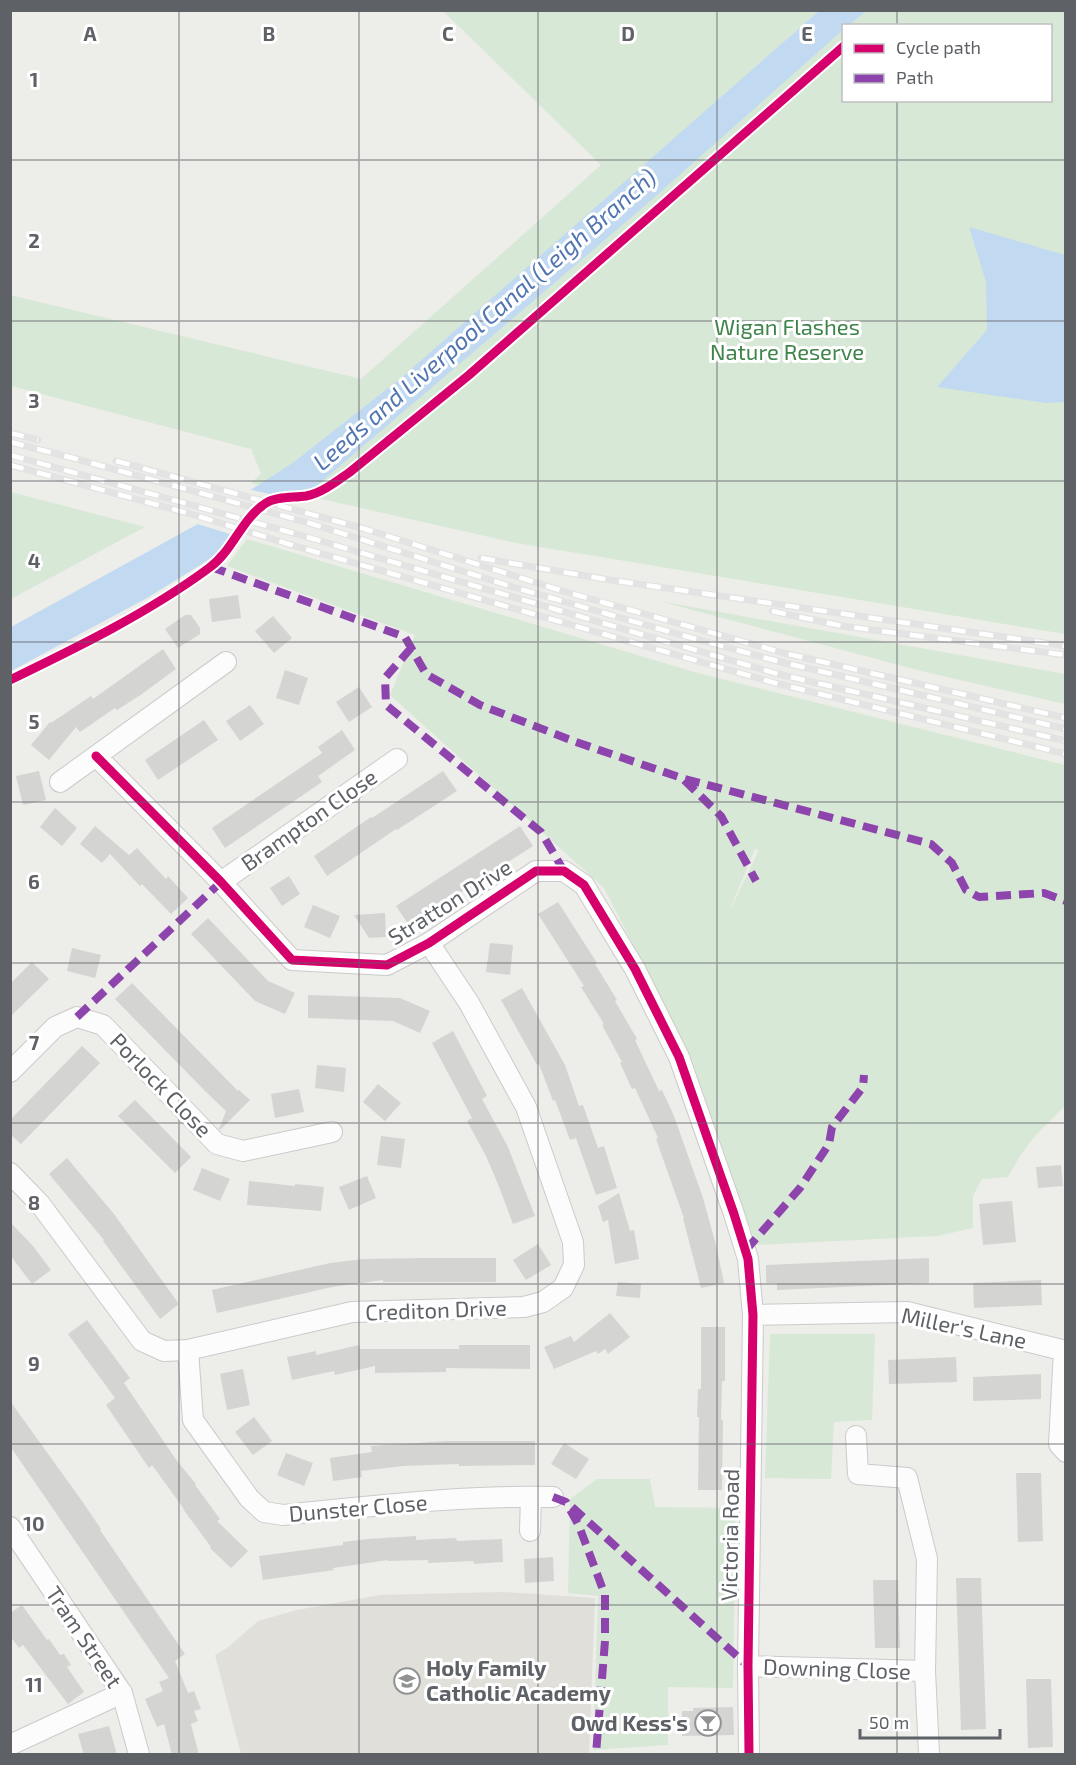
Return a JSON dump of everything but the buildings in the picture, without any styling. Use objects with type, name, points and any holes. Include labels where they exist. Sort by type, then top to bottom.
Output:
[{"type":"street","points":[[60,782],[226,662]]},
{"type":"street","name":"Stratton Drive","points":[[96,756],[221,882],[292,960],[387,965],[429,943],[536,871],[564,871],[584,885],[634,969],[679,1057],[746,1250],[753,1315]]},
{"type":"street","name":"Brampton Close","points":[[221,882],[397,759]]},
{"type":"street","name":"Crediton Drive","points":[[10,1173],[40,1204],[142,1341],[164,1351],[188,1350],[352,1312],[524,1307],[543,1302],[562,1288],[574,1265],[573,1242],[526,1107],[469,1003],[429,943]]},
{"type":"street","name":"Porlock Close","points":[[10,1072],[55,1027],[77,1017],[103,1025],[217,1144],[243,1151],[332,1132]]},
{"type":"street","name":"Miller's Lane","points":[[753,1315],[907,1312],[1065,1351]]},
{"type":"street","name":"Victoria Road","points":[[749,1755],[748,1666],[753,1315]]},
{"type":"street","name":"Dunster Close","points":[[188,1350],[193,1420],[249,1498],[264,1512],[283,1515],[407,1502],[554,1497]]},
{"type":"street","points":[[1065,1351],[1059,1444],[1065,1452]]},
{"type":"street","name":"Downing Close","points":[[856,1436],[858,1474],[907,1478],[927,1559],[925,1671],[929,1755]]},
{"type":"street","points":[[530,1531],[531,1497]]},
{"type":"street","name":"Tram Street","points":[[10,1527],[122,1693],[139,1755]]},
{"type":"street","name":"Downing Close","points":[[748,1666],[925,1671]]},
{"type":"street","points":[[10,1745],[122,1693]]},
{"type":"shaded area","name":"Holy Family Catholic Academy","points":[[504,1592],[595,1598],[589,1754],[241,1754],[215,1655],[227,1648],[258,1621],[297,1610],[380,1595]]},
{"type":"green space","name":"Wigan Flashes Nature Reserve","points":[[443,11],[1065,11],[1065,634],[516,543],[251,483],[261,474],[251,449],[11,386],[10,295],[361,379],[601,165]]},
{"type":"green space","points":[[11,492],[145,527],[11,599]]},
{"type":"green space","points":[[247,539],[698,673],[1065,765],[1065,1106],[1034,1137],[1008,1177],[982,1179],[973,1196],[973,1228],[938,1236],[756,1245],[692,1060],[604,888],[390,695],[415,635],[227,566]],"holes":[[[755,849],[759,850],[730,910]]]},
{"type":"green space","points":[[659,601],[1065,674],[1065,704],[925,672]]},
{"type":"green space","points":[[770,1334],[875,1334],[872,1420],[834,1422],[831,1479],[765,1478]]},
{"type":"green space","points":[[597,1479],[650,1479],[655,1507],[736,1508],[733,1688],[668,1687],[668,1745],[593,1750],[598,1596],[568,1593],[570,1499]]},
{"type":"water","name":"Leeds and Liverpool Canal (Leigh Branch)","points":[[819,11],[866,11],[850,24],[842,24],[842,31],[640,210],[314,488],[275,494],[232,528],[226,544],[213,557],[147,598],[11,671],[11,627],[196,525],[294,462],[401,378]]},
{"type":"water","points":[[969,227],[1065,255],[1065,402],[1046,403],[937,387],[987,330],[986,282]]},
{"type":"pier","points":[[247,489],[278,496],[235,530],[233,535],[194,523]]},
{"type":"railway","points":[[10,433],[38,440]]},
{"type":"railway","points":[[10,442],[306,522],[513,587],[674,633],[781,662],[1066,729]]},
{"type":"railway","points":[[10,455],[300,535],[778,674],[1066,741]]},
{"type":"railway","points":[[116,461],[365,529],[566,592],[784,653],[1066,718]]},
{"type":"railway","points":[[10,465],[191,514],[295,546],[775,683],[1066,754]]},
{"type":"railway","points":[[481,558],[610,580],[1066,646]]},
{"type":"railway","points":[[772,611],[842,626],[1066,655]]},
{"type":"marked path","points":[[211,567],[405,637],[426,674],[480,705],[576,742],[682,778],[721,816],[756,881]]},
{"type":"marked path","points":[[411,648],[385,678],[386,705],[541,832],[564,871]]},
{"type":"marked path","points":[[685,779],[931,844],[952,863],[966,890],[979,897],[1044,893],[1066,901]]},
{"type":"marked path","points":[[77,1017],[221,882]]},
{"type":"marked path","points":[[746,1250],[800,1188],[829,1144],[832,1127],[863,1087],[864,1075]]},
{"type":"marked path","points":[[553,1497],[566,1502],[579,1526],[605,1595],[605,1641],[596,1754]]},
{"type":"marked path","points":[[572,1507],[748,1666]]},
{"type":"cycle path","points":[[10,680],[112,628],[186,584],[225,553],[250,518],[266,503],[280,498],[306,496],[318,492],[350,472],[469,375],[842,48]]},
{"type":"cycle path","points":[[96,756],[221,882],[292,960],[387,965],[429,943],[536,871],[564,871],[584,885],[635,969],[679,1057],[748,1259],[753,1315],[748,1666],[749,1754]]},
{"type":"place","name":"Holy Family Catholic Academy","points":[[407,1681]]},
{"type":"place","name":"Owd Kess's","points":[[708,1723]]}]
